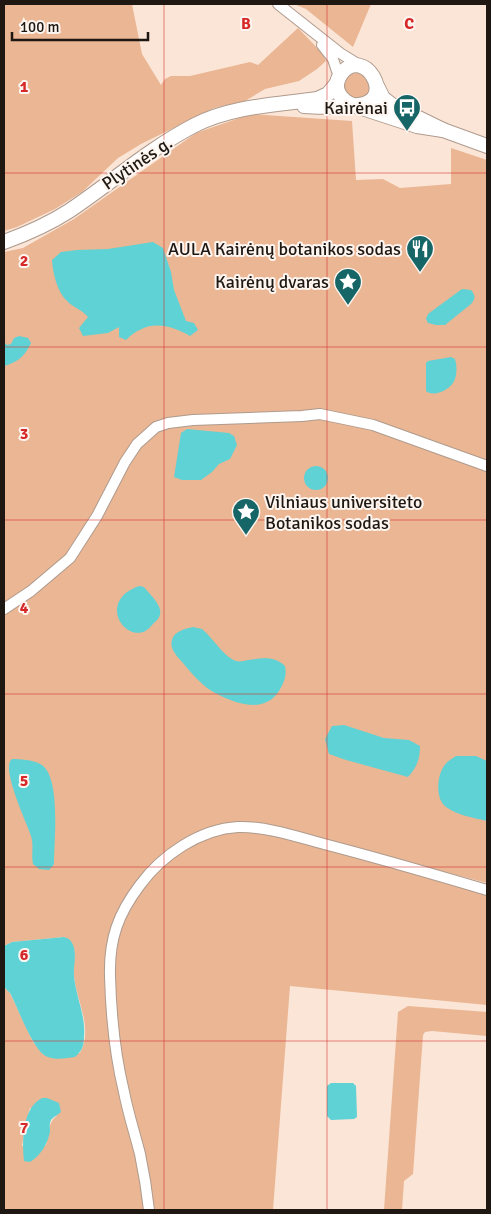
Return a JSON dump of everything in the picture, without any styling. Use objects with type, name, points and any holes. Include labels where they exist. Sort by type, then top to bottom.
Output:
[{"type":"main road","points":[[443,130],[417,126],[349,104],[340,96],[338,80],[349,68],[362,67],[372,74],[383,98],[392,105],[443,130],[487,146]]},
{"type":"main road","name":"Plytinės g.","points":[[4,242],[45,225],[69,211],[158,147],[195,125],[231,111],[317,99],[328,94],[338,80]]},
{"type":"main road","points":[[356,106],[373,98],[377,86]]},
{"type":"main road","name":"Plytinės g.","points":[[279,105],[312,107],[356,106]]},
{"type":"street","points":[[278,4],[346,58],[362,67]]},
{"type":"street","points":[[310,30],[333,59],[338,80]]},
{"type":"street","points":[[4,608],[31,591],[70,558],[97,516],[125,462],[137,444],[156,428],[168,423],[193,420],[320,414],[373,425],[487,466]]},
{"type":"street","points":[[149,1210],[140,1156],[119,1069],[110,962],[118,923],[133,894],[147,875],[179,848],[212,833],[238,827],[254,828],[297,837],[398,863],[487,890]]},
{"type":"shaded area","points":[[4,4],[132,4],[142,54],[161,85],[165,79],[171,76],[190,76],[250,62],[258,65],[298,28],[322,53],[326,61],[299,81],[265,89],[245,101],[214,108],[141,144],[118,158],[82,192],[55,209],[4,231]]},
{"type":"shaded area","points":[[294,4],[371,4],[353,47],[306,9]]},
{"type":"shaded area","points":[[357,73],[366,77],[370,86],[366,95],[357,99],[348,95],[344,86],[348,77]]},
{"type":"shaded area","name":"Vilniaus universiteto Botanikos sodas","points":[[251,114],[352,121],[356,180],[383,179],[400,188],[451,184],[451,148],[487,160],[487,883],[289,831],[487,894],[487,1005],[290,986],[273,1210],[4,1210],[4,987],[10,993],[33,1042],[44,1055],[80,1053],[84,1044],[85,1024],[75,985],[74,948],[64,937],[12,942],[4,946],[4,252],[23,248],[74,219],[196,133]],"holes":[[[30,1108],[57,1116],[50,1125],[46,1145],[22,1146]]]},
{"type":"shaded area","points":[[408,1006],[487,1012],[487,1036],[432,1031],[425,1032],[423,1035],[413,1174],[404,1181],[402,1210],[384,1210],[398,1012]]},
{"type":"water","points":[[153,242],[163,248],[171,272],[174,290],[186,321],[194,323],[198,330],[190,336],[165,326],[149,327],[141,329],[126,340],[119,337],[119,327],[108,333],[83,336],[79,328],[88,317],[64,298],[58,288],[52,260],[61,252],[108,249]]},
{"type":"water","points":[[462,289],[471,290],[473,293],[474,298],[471,304],[445,325],[428,323],[426,319],[428,314]]},
{"type":"water","points":[[19,336],[28,338],[31,343],[20,358],[4,366],[4,342],[7,345],[11,344],[14,338]]},
{"type":"water","points":[[451,357],[455,359],[456,366],[456,377],[453,383],[447,389],[438,393],[426,391],[426,363]]},
{"type":"water","points":[[187,429],[229,433],[234,436],[237,445],[230,459],[219,464],[201,480],[182,480],[174,477],[181,433]]},
{"type":"water","points":[[316,466],[325,469],[328,478],[325,487],[316,490],[307,487],[304,478],[307,469]]},
{"type":"water","points":[[139,586],[144,587],[155,600],[160,613],[159,618],[148,629],[135,633],[128,630],[122,624],[118,617],[117,609],[120,600],[127,592]]},
{"type":"water","points":[[193,627],[202,629],[227,655],[236,661],[268,658],[281,663],[285,666],[286,673],[279,691],[272,699],[255,705],[227,699],[210,690],[189,670],[172,647],[171,643],[175,634]]},
{"type":"water","points":[[344,725],[384,738],[409,740],[420,746],[419,759],[414,770],[408,777],[329,754],[325,739],[332,726]]},
{"type":"water","points":[[456,756],[476,756],[487,761],[487,821],[455,812],[446,807],[440,799],[438,787],[442,770],[446,763]]},
{"type":"water","points":[[12,759],[39,763],[48,772],[52,783],[55,811],[55,840],[54,863],[49,870],[39,869],[33,864],[31,836],[9,773],[9,764]]},
{"type":"water","points":[[64,937],[69,939],[74,947],[74,976],[84,1022],[84,1040],[81,1050],[75,1057],[55,1059],[44,1055],[34,1043],[10,993],[4,987],[4,946],[12,942]]},
{"type":"water","points":[[331,1083],[353,1083],[356,1086],[357,1117],[354,1119],[331,1120],[327,1116],[327,1086]]},
{"type":"water","points":[[42,1098],[59,1103],[61,1112],[51,1120],[49,1137],[40,1153],[30,1162],[24,1161],[23,1144],[27,1117],[30,1109]]},
{"type":"place","name":"Kairėnai","points":[[407,132]]},
{"type":"place","name":"AULA Kairėnų botanikos sodas","points":[[420,273]]},
{"type":"place","name":"Kairėnų dvaras","points":[[348,306]]},
{"type":"place","name":"Vilniaus universiteto Botanikos sodas","points":[[246,536]]}]
